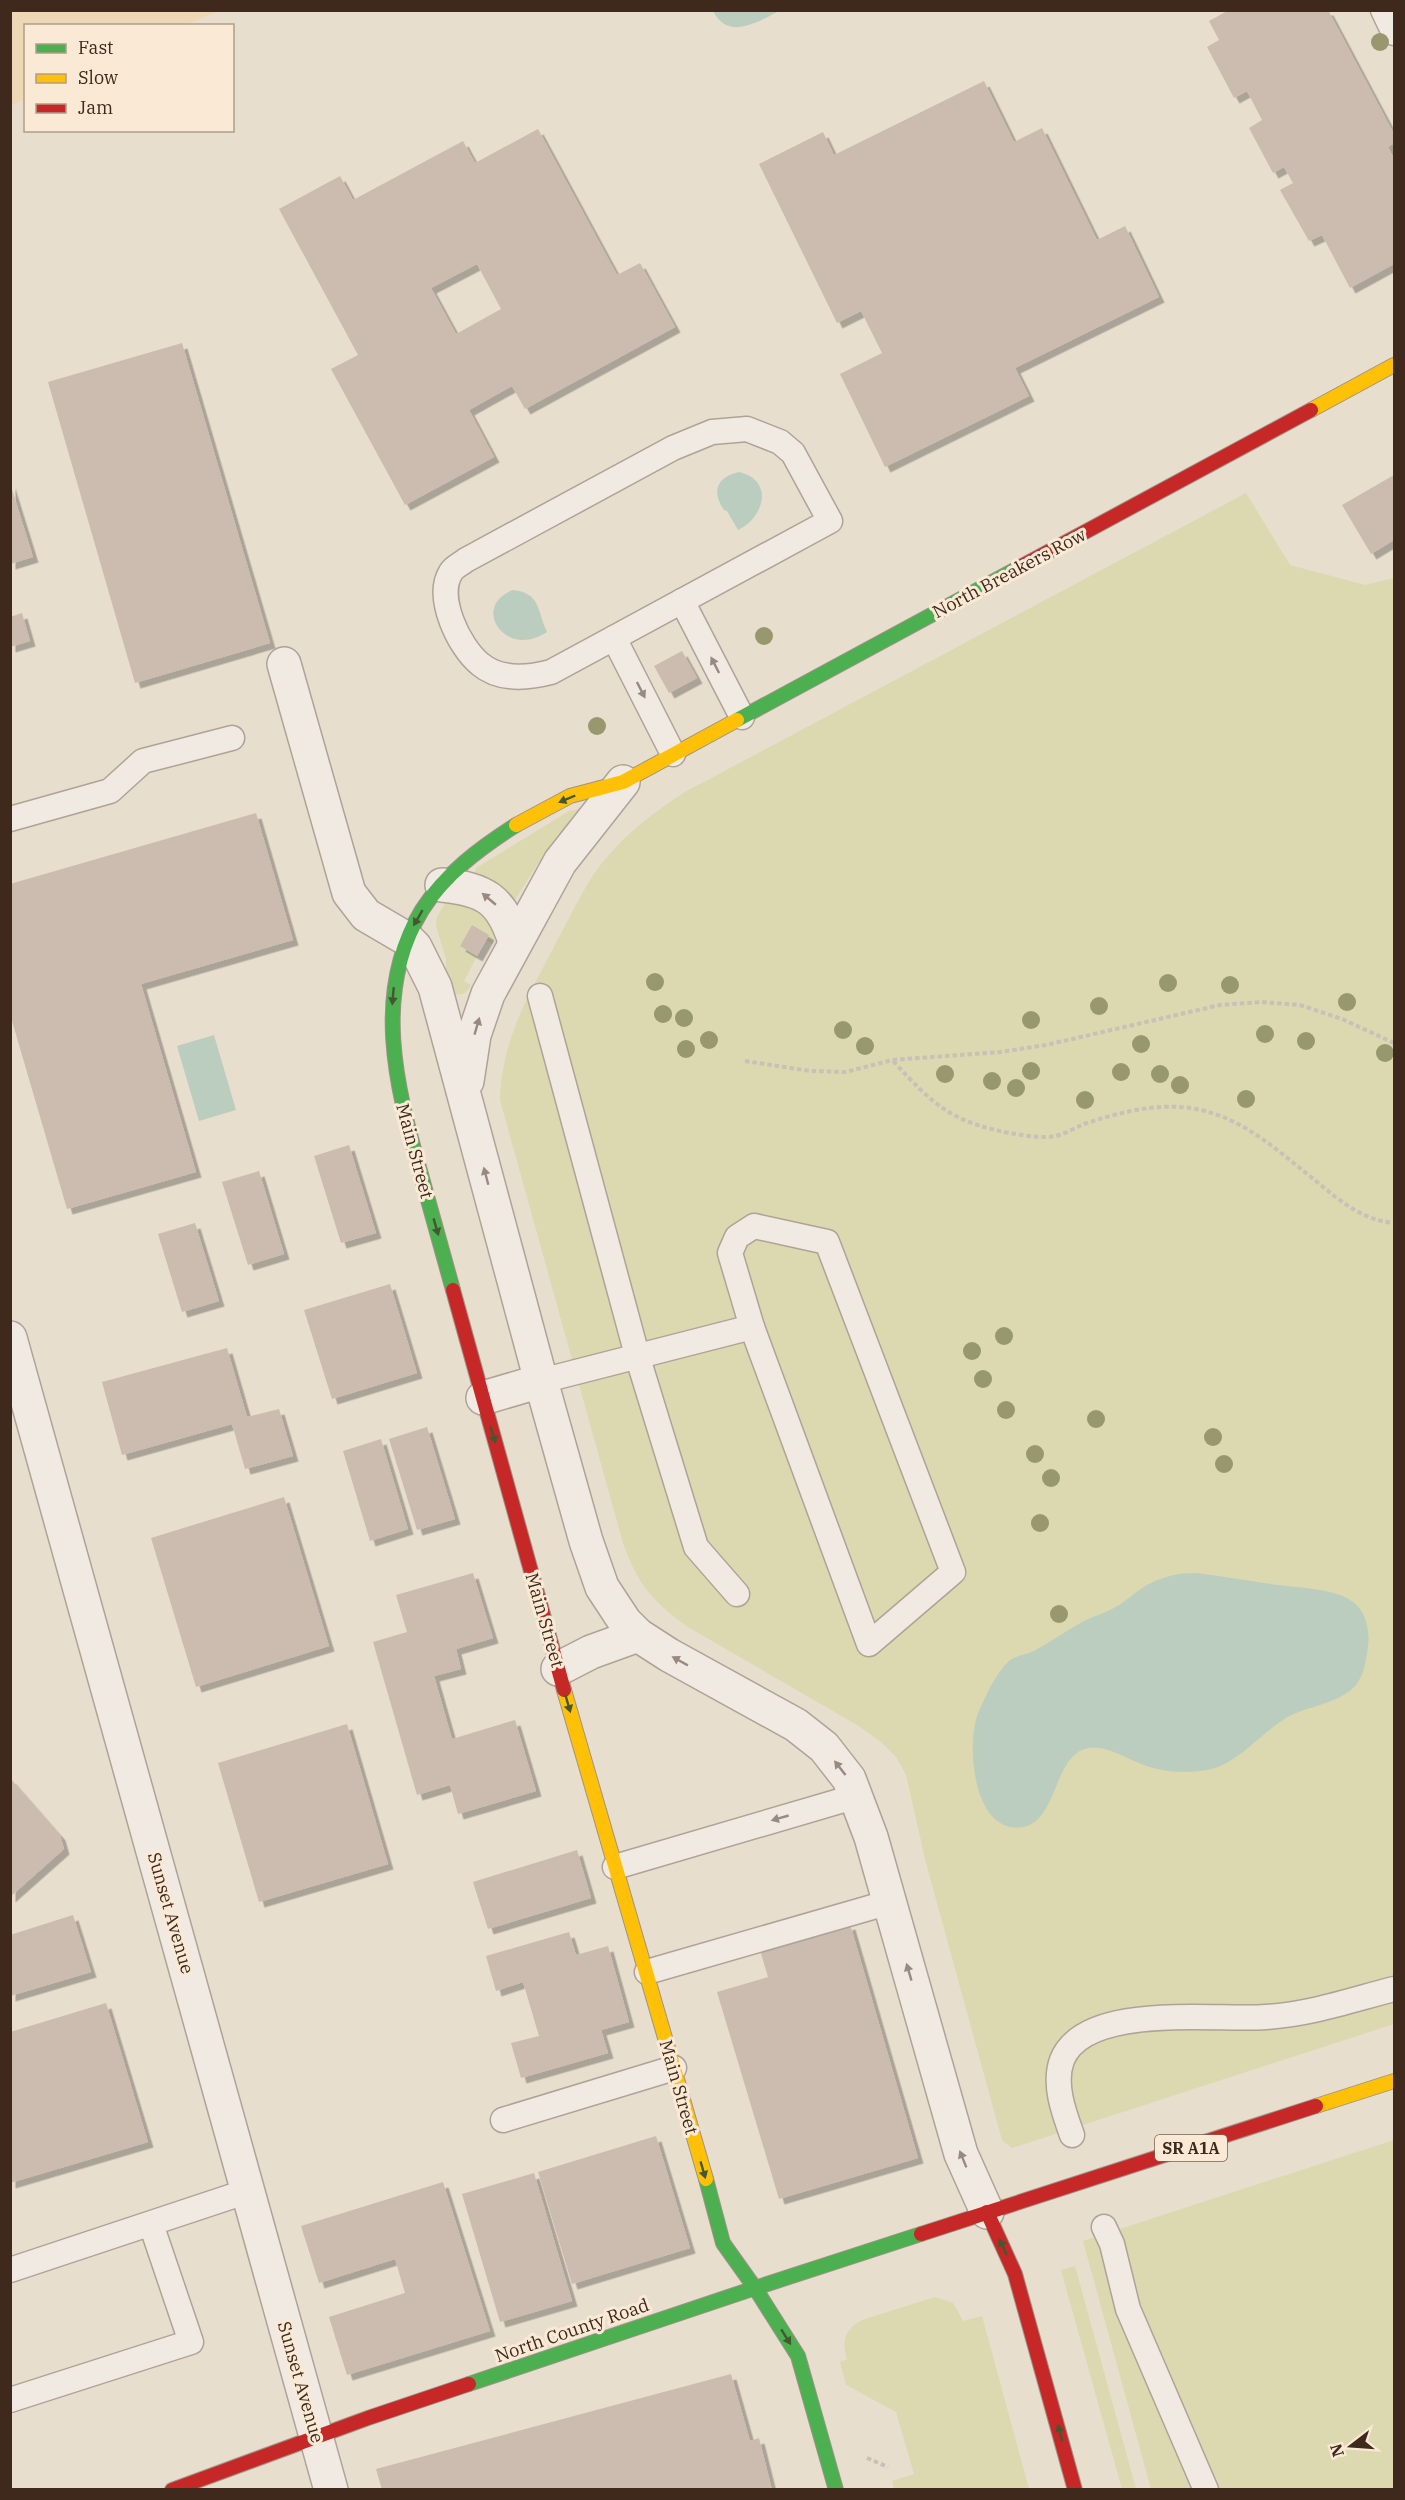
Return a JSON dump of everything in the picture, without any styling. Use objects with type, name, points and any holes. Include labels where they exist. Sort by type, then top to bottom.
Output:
[{"type":"street","name":"North Breakers Row","points":[[407,939],[422,910],[442,885],[477,849],[518,824],[568,797],[623,782],[1395,365]]},
{"type":"street","points":[[284,664],[350,893],[366,915],[407,939],[423,960],[435,987],[541,1381],[593,1564],[602,1587],[625,1622],[638,1635],[669,1655],[796,1725],[812,1736],[849,1779],[871,1837],[961,2154],[1016,2274],[1076,2490]]},
{"type":"street","name":"North Breakers Row","points":[[466,1101],[469,1059],[488,994],[560,862],[623,782]]},
{"type":"street","points":[[442,885],[470,888],[488,898],[504,915],[515,942]]},
{"type":"street","name":"Main Street","points":[[407,939],[397,967],[390,1031],[394,1071],[401,1103],[558,1669],[647,1972],[723,2243],[798,2356],[836,2490]]},
{"type":"street","name":"Sunset Avenue","points":[[10,1338],[331,2490]]},
{"type":"street","points":[[483,1398],[541,1381]]},
{"type":"street","points":[[558,1669],[591,1652],[638,1635]]},
{"type":"street","name":"SR A1A","points":[[987,2212],[1395,2081]]},
{"type":"street","name":"North County Road","points":[[172,2490],[317,2439],[368,2418],[987,2212]]},
{"type":"lane","points":[[1383,10],[1395,33]]},
{"type":"lane","points":[[747,429],[780,442],[793,453],[830,521],[614,638],[544,674],[522,677],[493,671],[480,664],[470,652],[450,619],[446,583],[452,570],[466,560],[693,438],[712,432],[747,429]]},
{"type":"lane","points":[[682,601],[742,717]]},
{"type":"lane","points":[[614,638],[673,754]]},
{"type":"lane","points":[[10,819],[110,791],[143,761],[232,738]]},
{"type":"lane","points":[[540,996],[637,1355],[696,1547],[737,1594]]},
{"type":"lane","points":[[754,1226],[826,1242],[953,1572],[869,1644],[752,1327],[730,1253],[737,1237],[754,1226]]},
{"type":"lane","points":[[541,1381],[752,1327]]},
{"type":"lane","points":[[615,1867],[857,1796]]},
{"type":"lane","points":[[647,1972],[890,1902]]},
{"type":"lane","points":[[1072,2135],[1063,2111],[1059,2083],[1062,2060],[1074,2043],[1098,2028],[1128,2020],[1266,2017],[1311,2011],[1395,1989]]},
{"type":"lane","points":[[503,2120],[674,2068]]},
{"type":"lane","points":[[10,2270],[248,2191]]},
{"type":"lane","points":[[10,2400],[191,2342],[151,2224]]},
{"type":"lane","points":[[1104,2227],[1112,2244],[1128,2309],[1206,2490]]},
{"type":"path","points":[[745,1061],[811,1071],[846,1072],[892,1060],[1000,1052],[1046,1045],[1220,1005],[1261,1002],[1300,1005],[1342,1019],[1395,1043]]},
{"type":"path","points":[[892,1060],[924,1094],[946,1113],[983,1128],[1024,1135],[1054,1136],[1118,1113],[1154,1108],[1195,1109],[1233,1120],[1265,1140],[1350,1209],[1379,1222],[1395,1223]]},
{"type":"shaded area","points":[[713,11],[779,11],[753,24],[735,27],[719,20]]},
{"type":"shaded area","points":[[739,472],[750,476],[757,483],[762,499],[754,517],[738,530],[720,503],[717,491],[721,481]]},
{"type":"shaded area","points":[[1246,493],[1290,565],[1365,585],[1394,578],[1394,2024],[1012,2148],[1002,2140],[926,1863],[906,1775],[896,1757],[880,1741],[857,1725],[688,1627],[656,1600],[634,1570],[623,1543],[500,1100],[502,1077],[519,1016],[584,890],[611,852],[651,816],[685,792]]},
{"type":"shaded area","points":[[513,590],[529,595],[533,599],[547,632],[532,639],[518,640],[506,635],[498,628],[494,618],[494,607],[500,598]]},
{"type":"shaded area","points":[[585,808],[537,865],[513,903],[474,877],[476,868],[569,811]]},
{"type":"shaded area","points":[[446,902],[481,904],[495,931],[493,944],[486,940],[489,935],[472,926],[460,945],[477,956],[464,981],[471,985],[462,994],[453,994],[445,982],[446,959],[436,926],[437,917]]},
{"type":"shaded area","points":[[214,1035],[236,1110],[199,1121],[177,1046]]},
{"type":"shaded area","points":[[1196,1573],[1335,1593],[1353,1602],[1364,1616],[1368,1634],[1365,1664],[1359,1681],[1343,1695],[1291,1715],[1238,1756],[1207,1770],[1181,1772],[1164,1770],[1147,1766],[1108,1750],[1088,1748],[1077,1753],[1068,1762],[1050,1801],[1034,1822],[1023,1827],[1006,1826],[993,1817],[983,1803],[977,1784],[973,1744],[979,1711],[1004,1666],[1012,1659],[1034,1651],[1084,1621],[1114,1608],[1149,1584],[1172,1576]]},
{"type":"shaded area","points":[[1394,2140],[1394,2489],[1151,2489],[1083,2241]]},
{"type":"shaded area","points":[[1075,2266],[1136,2489],[1122,2489],[1061,2270]]},
{"type":"shaded area","points":[[935,2297],[953,2303],[963,2321],[982,2316],[1029,2489],[894,2489],[892,2481],[914,2474],[896,2412],[846,2385],[840,2362],[847,2359],[844,2347],[846,2336],[856,2324],[862,2320]]},
{"type":"sand","points":[[11,10],[219,11],[188,24],[24,24],[24,100],[11,106]]},
{"type":"building","points":[[1229,10],[1328,10],[1394,134],[1394,143],[1388,147],[1394,159],[1394,264],[1350,288],[1322,235],[1309,241],[1280,190],[1293,183],[1284,167],[1273,173],[1249,128],[1262,120],[1247,91],[1234,98],[1207,47],[1219,40],[1209,21]]},
{"type":"building","points":[[984,81],[1014,142],[1042,128],[1097,240],[1125,226],[1159,297],[1015,368],[1029,396],[885,467],[840,374],[882,353],[861,311],[837,323],[759,164],[823,132],[834,155]]},
{"type":"building","points":[[538,129],[617,275],[640,263],[675,327],[525,409],[512,386],[469,410],[494,457],[405,505],[331,369],[358,355],[279,209],[340,176],[353,200],[463,141],[475,163]],"holes":[[[477,264],[501,309],[456,334],[431,288]]]},
{"type":"building","points":[[182,343],[270,643],[135,683],[48,382]]},
{"type":"building","points":[[1394,475],[1394,540],[1371,554],[1342,505]]},
{"type":"building","points":[[10,483],[33,557],[10,564]]},
{"type":"building","points":[[22,613],[30,641],[10,647],[10,617]]},
{"type":"building","points":[[682,651],[697,678],[669,693],[654,666]]},
{"type":"building","points":[[256,813],[293,940],[141,984],[196,1172],[67,1209],[10,1014],[10,884]]},
{"type":"building","points":[[472,925],[489,935],[477,956],[460,946]]},
{"type":"building","points":[[349,1145],[376,1233],[341,1243],[314,1156]]},
{"type":"building","points":[[259,1171],[284,1254],[248,1265],[222,1182]]},
{"type":"building","points":[[195,1223],[219,1301],[182,1312],[158,1234]]},
{"type":"building","points":[[390,1284],[417,1373],[332,1399],[304,1310]]},
{"type":"building","points":[[227,1348],[247,1417],[279,1409],[293,1456],[245,1469],[232,1424],[122,1455],[102,1382]]},
{"type":"building","points":[[427,1427],[455,1519],[417,1530],[389,1439]]},
{"type":"building","points":[[381,1439],[408,1529],[370,1541],[343,1451]]},
{"type":"building","points":[[284,1497],[329,1646],[196,1687],[151,1538]]},
{"type":"building","points":[[473,1573],[493,1638],[456,1649],[461,1669],[434,1676],[452,1739],[515,1720],[536,1791],[458,1814],[450,1785],[417,1795],[373,1642],[407,1632],[396,1595]]},
{"type":"building","points":[[347,1724],[388,1864],[259,1902],[218,1763]]},
{"type":"building","points":[[10,1778],[60,1835],[64,1849],[10,1897]]},
{"type":"building","points":[[577,1850],[591,1898],[488,1929],[473,1882]]},
{"type":"building","points":[[73,1915],[91,1972],[10,1996],[10,1935]]},
{"type":"building","points":[[850,1924],[918,2158],[779,2199],[717,1992],[768,1977],[760,1950]]},
{"type":"building","points":[[569,1932],[576,1955],[608,1946],[629,2022],[601,2030],[608,2053],[521,2078],[511,2043],[539,2036],[523,1982],[496,1991],[486,1956]]},
{"type":"building","points":[[106,2003],[148,2142],[10,2183],[10,2032]]},
{"type":"building","points":[[656,2136],[690,2248],[572,2284],[538,2172]]},
{"type":"building","points":[[534,2173],[572,2301],[500,2322],[462,2194]]},
{"type":"building","points":[[443,2182],[490,2331],[347,2375],[329,2317],[405,2293],[395,2259],[319,2283],[301,2226]]},
{"type":"building","points":[[731,2374],[750,2441],[759,2438],[772,2490],[382,2490],[376,2469]]},
{"type":"traffic: fast","points":[[737,720],[1022,566]]},
{"type":"traffic: fast","points":[[453,1290],[411,1139],[397,1073],[393,1039],[393,1006],[397,973],[407,941],[431,897],[452,873],[516,825]]},
{"type":"traffic: fast","points":[[469,2384],[755,2288],[723,2243],[706,2179]]},
{"type":"traffic: fast","points":[[836,2490],[798,2356],[755,2288],[921,2234]]},
{"type":"traffic: slow","points":[[1311,410],[1394,365]]},
{"type":"traffic: slow","points":[[516,825],[570,796],[623,782],[737,720]]},
{"type":"traffic: slow","points":[[564,1690],[706,2179]]},
{"type":"traffic: slow","points":[[1316,2106],[1394,2081]]},
{"type":"traffic: jam","points":[[1022,566],[1311,410]]},
{"type":"traffic: jam","points":[[453,1290],[564,1690]]},
{"type":"traffic: jam","points":[[921,2234],[1316,2106]]},
{"type":"traffic: jam","points":[[987,2212],[1015,2274],[1075,2490]]},
{"type":"traffic: jam","points":[[172,2490],[368,2418],[469,2384]]}]
